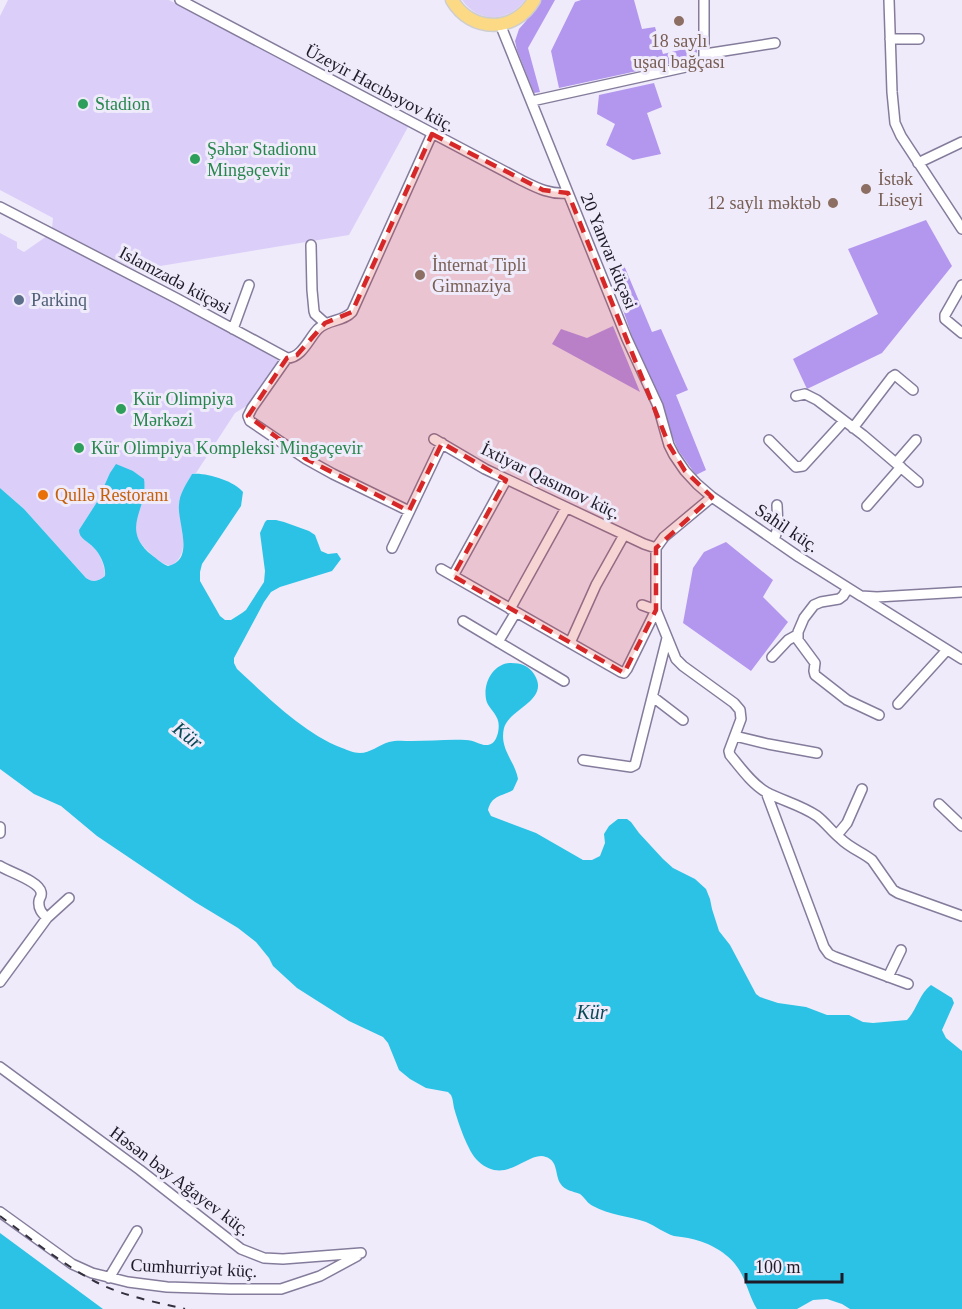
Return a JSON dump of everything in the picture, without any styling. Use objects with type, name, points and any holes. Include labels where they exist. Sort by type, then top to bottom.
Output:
[{"type":"main road","points":[[452,0],[459,10],[474,20],[500,24],[517,18],[534,0]]},
{"type":"street","name":"Üzeyir Hacıbəyov küç.","points":[[180,0],[432,134],[543,190],[556,194],[568,193]]},
{"type":"street","points":[[532,101],[704,63],[704,0]]},
{"type":"street","points":[[889,0],[895,123],[918,163],[962,229]]},
{"type":"street","name":"20 Yanvar küçəsi","points":[[500,24],[627,339],[658,406],[669,445],[685,471],[697,484]]},
{"type":"street","points":[[890,39],[919,39]]},
{"type":"street","points":[[705,54],[775,43]]},
{"type":"street","points":[[392,548],[409,511],[306,459],[250,421],[248,416],[287,358],[297,355],[325,323],[347,317],[352,312],[432,134]]},
{"type":"street","points":[[918,163],[962,142]]},
{"type":"street","name":"Islamzadə küçəsi","points":[[0,207],[287,358]]},
{"type":"street","points":[[311,245],[314,311],[325,323]]},
{"type":"street","points":[[233,329],[249,285]]},
{"type":"street","points":[[962,285],[945,315],[945,319],[962,333]]},
{"type":"street","points":[[853,428],[895,375],[913,390]]},
{"type":"street","points":[[796,396],[805,394],[810,396],[918,482]]},
{"type":"street","points":[[769,440],[799,468],[844,421]]},
{"type":"street","points":[[867,506],[916,440]]},
{"type":"street","name":"İxtiyar Qasımov küç.","points":[[409,511],[438,441],[507,480],[656,548]]},
{"type":"street","points":[[453,576],[507,480]]},
{"type":"street","name":"Sahil küç.","points":[[697,484],[774,540],[962,659]]},
{"type":"street","points":[[712,497],[664,537],[656,548],[656,610],[676,659],[740,710],[741,719],[729,751],[730,755],[766,792],[801,806],[817,816],[846,844],[872,860],[893,890],[962,916]]},
{"type":"street","points":[[774,540],[778,528],[777,505]]},
{"type":"street","points":[[498,642],[566,508]]},
{"type":"street","points":[[570,643],[596,585],[624,535]]},
{"type":"street","points":[[441,569],[621,672],[624,672],[636,653],[656,610]]},
{"type":"street","points":[[848,588],[839,599],[814,605],[804,618],[797,635],[798,640],[814,663],[815,675],[847,700],[879,715]]},
{"type":"street","points":[[861,596],[962,592]]},
{"type":"street","points":[[890,614],[898,596]]},
{"type":"street","points":[[642,605],[656,610]]},
{"type":"street","points":[[463,621],[564,681]]},
{"type":"street","points":[[772,657],[788,639],[797,635]]},
{"type":"street","points":[[583,760],[631,767],[635,765],[667,638]]},
{"type":"street","points":[[898,704],[947,650]]},
{"type":"street","points":[[653,697],[683,720]]},
{"type":"street","points":[[735,736],[817,753]]},
{"type":"street","points":[[837,835],[847,823],[862,789]]},
{"type":"street","points":[[766,792],[824,947],[829,954],[908,984]]},
{"type":"street","points":[[939,804],[962,826]]},
{"type":"street","points":[[0,827],[0,833]]},
{"type":"street","points":[[0,866],[40,888],[42,894],[39,909],[47,918]]},
{"type":"street","points":[[0,982],[47,918],[69,898]]},
{"type":"street","points":[[888,977],[901,950]]},
{"type":"street","name":"Həsən bəy Ağayev küç.","points":[[0,1067],[140,1170],[241,1249],[264,1258],[283,1259],[362,1253]]},
{"type":"street","name":"Cumhurriyət küç.","points":[[0,1212],[72,1264],[92,1273],[128,1282],[167,1287],[281,1289],[320,1276],[362,1253]]},
{"type":"street","points":[[109,1278],[137,1231]]},
{"type":"highlighted area","points":[[432,134],[543,190],[568,193],[669,445],[685,471],[712,497],[656,548],[656,610],[624,673],[453,576],[506,480],[442,443],[409,511],[306,459],[248,416],[287,358],[297,355],[325,323],[352,312]]},
{"type":"shaded area","name":"Şəhər Stadionu Mingəçevir","points":[[8,0],[169,0],[408,127],[349,235],[136,270],[52,228],[53,218],[0,190],[0,16]]},
{"type":"shaded area","points":[[462,0],[525,0],[510,13],[493,17],[476,13]]},
{"type":"shaded area","points":[[538,0],[555,0],[528,48],[540,92],[534,93],[515,41],[519,29]]},
{"type":"shaded area","points":[[634,0],[642,29],[655,27],[663,54],[697,46],[697,58],[559,88],[551,51],[575,2]]},
{"type":"shaded area","points":[[654,83],[662,107],[647,113],[661,154],[633,160],[606,145],[615,124],[597,114],[599,95]]},
{"type":"shaded area","points":[[926,220],[952,266],[882,353],[807,389],[793,359],[878,314],[848,249]]},
{"type":"shaded area","name":"Kür Olimpiya Mərkəzi","points":[[0,233],[17,242],[17,248],[24,252],[47,236],[279,360],[250,404],[235,413],[184,489],[179,505],[183,537],[182,552],[173,565],[164,564],[157,559],[137,537],[137,519],[145,485],[143,479],[133,471],[107,481],[79,530],[101,558],[105,576],[96,581],[86,578],[24,509],[0,488]]},
{"type":"shaded area","points":[[623,263],[652,332],[661,329],[688,390],[676,395],[706,470],[696,475],[678,450],[635,345],[609,269]]},
{"type":"shaded area","points":[[613,326],[640,392],[552,344],[561,329],[587,338]]},
{"type":"shaded area","points":[[726,542],[773,580],[763,597],[788,622],[751,671],[683,623],[693,568],[704,552]]},
{"type":"water","name":"Kür","points":[[116,464],[133,471],[144,479],[143,499],[136,525],[137,534],[140,543],[148,552],[168,566],[176,562],[183,549],[179,501],[192,474],[219,478],[233,484],[243,492],[241,506],[202,564],[200,572],[200,581],[220,616],[225,620],[231,620],[246,610],[264,582],[265,571],[260,533],[267,520],[284,522],[309,531],[315,535],[321,551],[328,554],[337,553],[341,559],[332,571],[271,592],[234,658],[237,669],[286,713],[313,733],[357,753],[367,752],[392,741],[466,740],[488,745],[496,738],[499,725],[486,699],[488,680],[495,670],[505,664],[515,663],[524,666],[534,674],[538,683],[537,691],[527,704],[507,721],[503,735],[505,749],[518,779],[513,790],[492,802],[488,810],[491,816],[536,833],[583,860],[592,860],[600,856],[605,843],[604,834],[609,826],[618,819],[627,819],[673,868],[695,879],[706,889],[719,931],[730,945],[756,994],[760,997],[778,1003],[806,1007],[827,1015],[849,1015],[863,1022],[873,1023],[907,1020],[931,985],[952,998],[954,1003],[942,1030],[946,1038],[962,1051],[962,1309],[850,1309],[827,1299],[813,1300],[797,1309],[757,1309],[739,1269],[726,1255],[701,1242],[674,1236],[646,1222],[591,1205],[580,1194],[562,1186],[553,1161],[550,1159],[539,1156],[507,1169],[488,1168],[474,1157],[458,1121],[451,1095],[448,1092],[426,1088],[399,1070],[388,1043],[383,1037],[349,1021],[297,988],[273,966],[256,942],[238,928],[97,836],[61,806],[34,794],[0,769],[0,488],[24,509],[86,578],[96,581],[105,576],[104,565],[99,554],[82,538],[79,530],[97,502]]},
{"type":"water","points":[[0,1233],[103,1309],[0,1309]]},
{"type":"railway","points":[[0,1216],[59,1259],[96,1282],[128,1295],[185,1309]]},
{"type":"place","name":"18 saylı uşaq bağçası","points":[[679,21]]},
{"type":"place","name":"Stadion","points":[[83,104]]},
{"type":"place","name":"Şəhər Stadionu Mingəçevir","points":[[195,159]]},
{"type":"place","name":"İstək Liseyi","points":[[866,189]]},
{"type":"place","name":"12 saylı məktəb","points":[[833,203]]},
{"type":"place","name":"İnternat Tipli Gimnaziya","points":[[420,275]]},
{"type":"place","name":"Parkinq","points":[[19,300]]},
{"type":"place","name":"Kür Olimpiya Mərkəzi","points":[[121,409]]},
{"type":"place","name":"Kür Olimpiya Kompleksi Mingəçevir","points":[[79,448]]},
{"type":"place","name":"Qullə Restoranı","points":[[43,495]]}]
